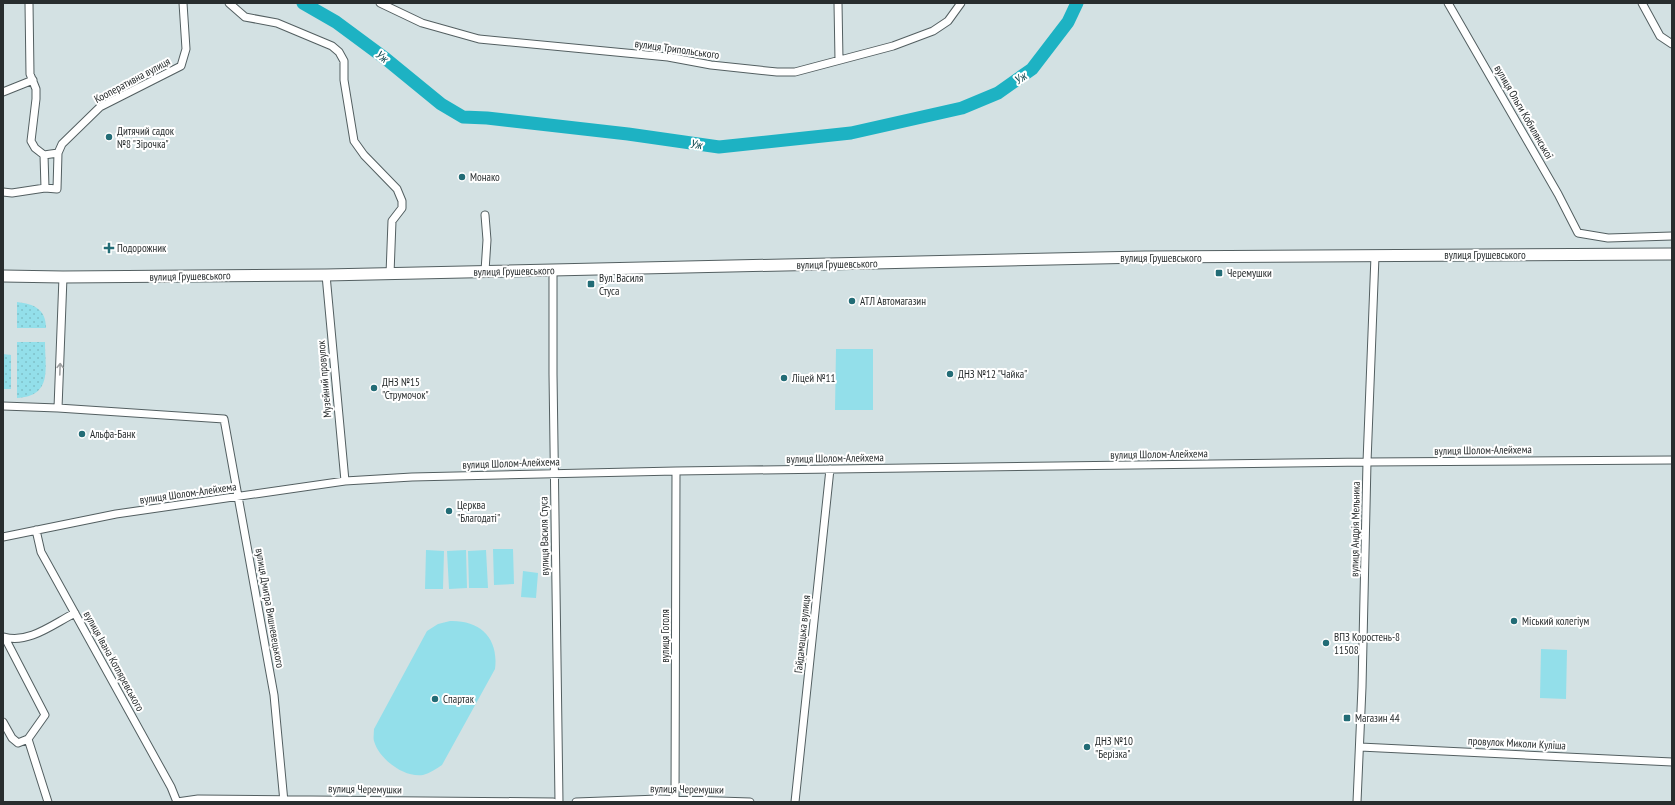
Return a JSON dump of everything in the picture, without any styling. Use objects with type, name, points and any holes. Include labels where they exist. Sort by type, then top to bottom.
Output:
[{"type":"highway","name":"вулиця Грушевського","points":[[3,276],[63,278],[390,274],[1144,257],[1672,254]]},
{"type":"street","points":[[3,192],[12,193],[45,188],[58,189],[58,153],[44,155],[34,148],[31,141],[36,99],[34,80],[30,74],[29,3]]},
{"type":"street","name":"Кооперативна вулиця","points":[[58,153],[62,144],[100,107],[181,66],[186,49],[183,3]]},
{"type":"street","points":[[229,3],[245,17],[277,23],[332,46],[339,52],[344,61],[344,80],[354,141],[364,155],[397,189],[402,201],[400,212],[392,222],[390,274]]},
{"type":"street","name":"вулиця Трипольського","points":[[380,3],[422,23],[479,39],[668,57],[711,65],[777,72],[795,72],[893,46],[933,30],[948,21],[961,3]]},
{"type":"street","points":[[838,3],[839,60]]},
{"type":"street","name":"вулиця Ольги Кобилянської","points":[[1448,3],[1558,194],[1578,233],[1608,238],[1672,236]]},
{"type":"street","points":[[1642,3],[1660,36],[1672,44]]},
{"type":"street","points":[[3,92],[34,80]]},
{"type":"street","points":[[44,155],[45,188]]},
{"type":"street","points":[[485,215],[485,271]]},
{"type":"street","name":"вулиця Андрія Мельника","points":[[1357,802],[1366,572],[1367,462],[1375,256]]},
{"type":"street","name":"вулиця Василя Стуса","points":[[553,270],[554,473],[559,802]]},
{"type":"street","name":"Музейний провулок","points":[[326,275],[345,481]]},
{"type":"street","points":[[3,406],[58,408],[63,278]]},
{"type":"street","name":"вулиця Дмитра Вишневецького","points":[[58,408],[224,419],[274,695],[284,801]]},
{"type":"street","name":"вулиця Шолом-Алейхема","points":[[3,537],[116,514],[345,481],[676,470],[1672,460]]},
{"type":"street","name":"Гайдамацька вулиця","points":[[796,802],[830,469]]},
{"type":"street","name":"вулиця Гоголя","points":[[675,801],[676,470]]},
{"type":"street","name":"вулиця Івана Котляревського","points":[[36,530],[42,552],[171,787],[177,802]]},
{"type":"street","points":[[4,637],[27,638],[75,613]]},
{"type":"street","points":[[3,722],[12,738],[18,743],[28,739],[45,715],[4,637]]},
{"type":"street","points":[[28,739],[48,802]]},
{"type":"street","name":"провулок Миколи Куліша","points":[[1360,747],[1672,762]]},
{"type":"street","name":"вулиця Черемушки","points":[[177,802],[187,799],[284,801],[553,802]]},
{"type":"street","name":"вулиця Черемушки","points":[[576,802],[750,802]]},
{"type":"shaded area","points":[[17,302],[29,304],[38,309],[44,316],[46,328],[17,328]]},
{"type":"shaded area","points":[[17,342],[45,342],[46,371],[42,387],[37,392],[29,396],[17,398]]},
{"type":"shaded area","points":[[836,349],[873,349],[873,410],[835,410]]},
{"type":"shaded area","points":[[3,354],[11,355],[11,389],[3,389]]},
{"type":"shaded area","points":[[493,549],[513,549],[514,584],[494,585]]},
{"type":"shaded area","points":[[426,550],[444,551],[443,589],[425,589]]},
{"type":"shaded area","points":[[466,550],[467,588],[449,589],[447,551]]},
{"type":"shaded area","points":[[486,550],[488,588],[469,588],[468,551]]},
{"type":"shaded area","points":[[523,571],[538,573],[536,598],[521,597]]},
{"type":"shaded area","name":"Спартак","points":[[450,621],[470,624],[485,633],[494,648],[495,669],[442,765],[431,772],[423,775],[416,775],[393,766],[381,754],[374,741],[374,729],[427,631],[438,624]]},
{"type":"shaded area","points":[[1541,649],[1567,650],[1566,699],[1540,698]]},
{"type":"waterway","name":"Уж","points":[[303,3],[336,22],[386,59],[441,104],[463,117],[487,118],[628,134],[719,147],[851,133],[962,108],[998,93],[1032,69],[1068,22],[1077,3]]},
{"type":"place","name":"Дитячий садок №8 \"Зірочка\"","points":[[109,137]]},
{"type":"place","name":"Монако","points":[[462,177]]},
{"type":"place","name":"Подорожник","points":[[109,248]]},
{"type":"place","name":"Черемушки","points":[[1219,273]]},
{"type":"place","name":"Вул. Василя Стуса","points":[[591,284]]},
{"type":"place","name":"АТЛ Автомагазин","points":[[852,301]]},
{"type":"place","name":"ДНЗ №12 \"Чайка\"","points":[[950,374]]},
{"type":"place","name":"Ліцей №11","points":[[784,378]]},
{"type":"place","name":"ДНЗ №15 \"Струмочок\"","points":[[374,388]]},
{"type":"place","name":"Альфа-Банк","points":[[82,434]]},
{"type":"place","name":"Церква \"Благодаті\"","points":[[449,511]]},
{"type":"place","name":"Міський колегіум","points":[[1514,621]]},
{"type":"place","name":"ВПЗ Коростень-8 11508","points":[[1326,643]]},
{"type":"place","name":"Спартак","points":[[435,699]]},
{"type":"place","name":"Магазин 44","points":[[1347,718]]},
{"type":"place","name":"ДНЗ №10 \"Берізка\"","points":[[1087,747]]}]
